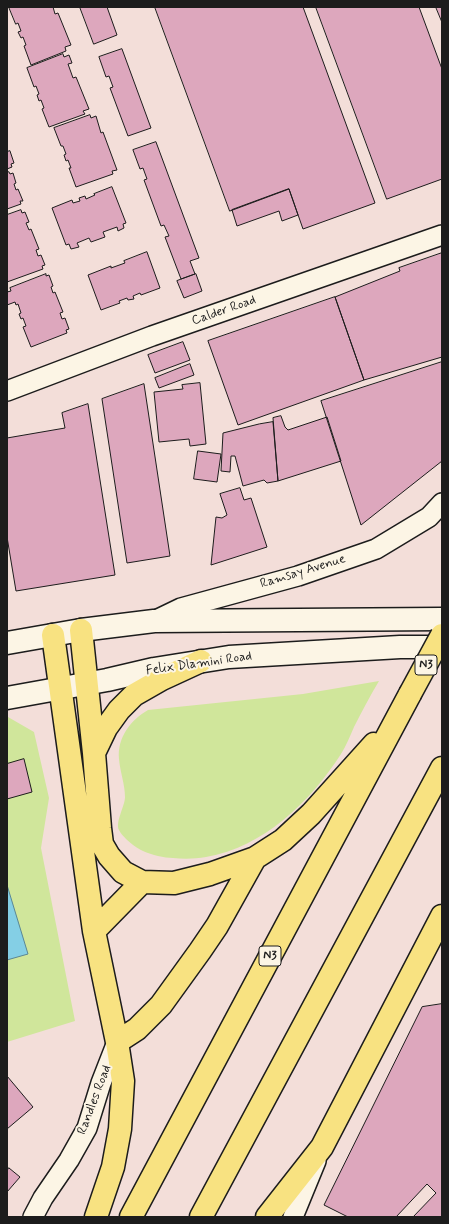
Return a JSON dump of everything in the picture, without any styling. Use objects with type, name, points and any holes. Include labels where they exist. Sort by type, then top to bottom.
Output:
[{"type":"highway","points":[[81,630],[102,844],[109,856],[123,872],[142,882],[174,883],[210,874],[255,858],[283,840],[311,814],[396,719]]},
{"type":"highway","points":[[53,635],[94,931],[117,1042],[123,1081],[120,1129],[113,1167],[96,1217]]},
{"type":"highway","name":"N3","points":[[131,1217],[442,635]]},
{"type":"highway","points":[[94,753],[106,728],[119,710],[134,694],[201,661]]},
{"type":"highway","points":[[201,1217],[442,768]]},
{"type":"highway","points":[[117,1042],[137,1029],[161,1005],[217,926],[255,858]]},
{"type":"highway","points":[[94,931],[142,882]]},
{"type":"highway","points":[[268,1217],[322,1147],[440,924]]},
{"type":"main road","points":[[7,644],[81,630],[154,621],[442,619]]},
{"type":"main road","name":"Felix Dlamini Road","points":[[7,698],[87,684],[154,669],[229,657],[400,647],[442,648]]},
{"type":"street","name":"Calder Road","points":[[7,391],[152,336],[442,235]]},
{"type":"street","name":"Ramsay Avenue","points":[[154,621],[181,608],[298,576],[376,549],[429,517],[442,503]]},
{"type":"street","name":"Randles Road","points":[[33,1217],[43,1198],[69,1160],[87,1128],[101,1083],[117,1042]]},
{"type":"street","points":[[293,1217],[322,1147]]},
{"type":"green space","points":[[379,681],[360,715],[343,751],[329,772],[300,805],[284,820],[266,833],[227,852],[206,857],[185,859],[158,856],[140,850],[126,839],[119,830],[118,823],[125,797],[119,759],[120,743],[126,730],[131,724],[148,710],[303,694]]},
{"type":"green space","points":[[8,717],[34,732],[49,798],[41,848],[75,1021],[7,1042]]},
{"type":"water","points":[[7,885],[28,954],[7,960]]},
{"type":"building","points":[[9,7],[53,7],[55,14],[58,13],[71,45],[65,47],[66,51],[31,65],[24,46],[26,45],[23,37],[21,38],[18,32],[21,31],[18,23],[16,24]]},
{"type":"building","points":[[80,7],[107,7],[117,35],[94,44]]},
{"type":"building","points":[[155,7],[303,7],[375,203],[303,229],[289,189],[230,211]]},
{"type":"building","points":[[316,7],[419,7],[442,69],[442,179],[387,199]]},
{"type":"building","points":[[436,7],[442,7],[442,22]]},
{"type":"building","points":[[122,49],[151,128],[128,136],[110,88],[113,87],[109,76],[106,77],[99,57]]},
{"type":"building","points":[[63,54],[64,57],[69,55],[72,63],[68,64],[73,78],[76,77],[89,109],[83,111],[85,114],[49,127],[42,109],[44,108],[41,100],[39,101],[37,95],[39,94],[36,86],[34,87],[27,68]]},
{"type":"building","points":[[90,115],[91,118],[96,116],[101,133],[103,132],[117,170],[112,171],[113,174],[76,187],[69,168],[71,168],[68,160],[66,161],[64,155],[66,154],[54,128]]},
{"type":"building","points":[[156,142],[199,258],[190,261],[195,274],[181,279],[165,237],[169,236],[164,225],[161,226],[144,180],[147,179],[143,168],[140,169],[133,150]]},
{"type":"building","points":[[10,151],[14,163],[11,164],[12,167],[7,169],[7,152]]},
{"type":"building","points":[[9,172],[10,174],[13,173],[16,183],[14,184],[16,190],[18,189],[23,201],[20,201],[21,204],[7,209],[7,173]]},
{"type":"building","points":[[112,187],[126,223],[123,224],[124,228],[118,231],[117,227],[103,232],[105,237],[91,242],[89,238],[77,243],[79,247],[71,249],[69,244],[66,245],[52,208],[72,200],[73,203],[80,201],[79,198],[85,196],[86,199]]},
{"type":"building","points":[[289,189],[298,215],[282,221],[279,211],[237,226],[232,210]]},
{"type":"building","points":[[21,210],[22,213],[25,212],[29,222],[26,223],[29,230],[31,229],[39,249],[36,250],[38,256],[41,255],[45,265],[42,266],[43,269],[7,282],[7,215]]},
{"type":"building","points":[[147,252],[160,288],[141,295],[140,293],[133,296],[134,299],[128,300],[127,298],[119,301],[120,303],[101,310],[88,275],[111,266],[111,268],[125,263],[124,261]]},
{"type":"building","points":[[442,253],[442,357],[364,380],[335,297],[400,271],[399,268]]},
{"type":"building","points":[[46,274],[46,276],[49,275],[53,286],[51,287],[53,293],[55,292],[63,312],[60,313],[62,319],[65,318],[69,329],[66,330],[67,333],[31,347],[23,327],[26,326],[23,318],[21,319],[19,314],[21,313],[18,304],[16,305],[15,302],[7,305],[7,292],[11,291],[10,288]]},
{"type":"building","points":[[196,274],[202,291],[184,298],[177,281]]},
{"type":"building","points":[[335,297],[364,380],[238,425],[208,341]]},
{"type":"building","points":[[183,342],[190,360],[155,373],[148,355]]},
{"type":"building","points":[[442,362],[442,461],[361,525],[321,401]]},
{"type":"building","points":[[190,364],[194,375],[159,388],[155,378]]},
{"type":"building","points":[[200,383],[206,444],[190,446],[189,439],[159,442],[154,392],[183,389],[182,385]]},
{"type":"building","points":[[144,384],[170,556],[127,563],[102,399]]},
{"type":"building","points":[[88,404],[115,575],[16,591],[7,537],[7,438],[65,428],[62,413]]},
{"type":"building","points":[[281,416],[285,427],[288,430],[327,417],[341,461],[278,481],[273,418]]},
{"type":"building","points":[[273,422],[278,481],[267,483],[264,480],[243,486],[235,456],[231,456],[230,472],[221,471],[223,433]]},
{"type":"building","points":[[198,451],[221,454],[217,482],[194,479]]},
{"type":"building","points":[[240,488],[244,500],[251,498],[267,547],[211,565],[216,517],[222,518],[227,515],[220,494]]},
{"type":"building","points":[[24,759],[32,792],[7,799],[7,764]]},
{"type":"building","points":[[442,1004],[442,1217],[413,1217],[436,1193],[427,1184],[396,1217],[348,1217],[324,1205],[422,1007]]},
{"type":"building","points":[[7,1076],[33,1107],[7,1129]]},
{"type":"building","points":[[9,1168],[20,1177],[7,1192],[7,1171]]}]
